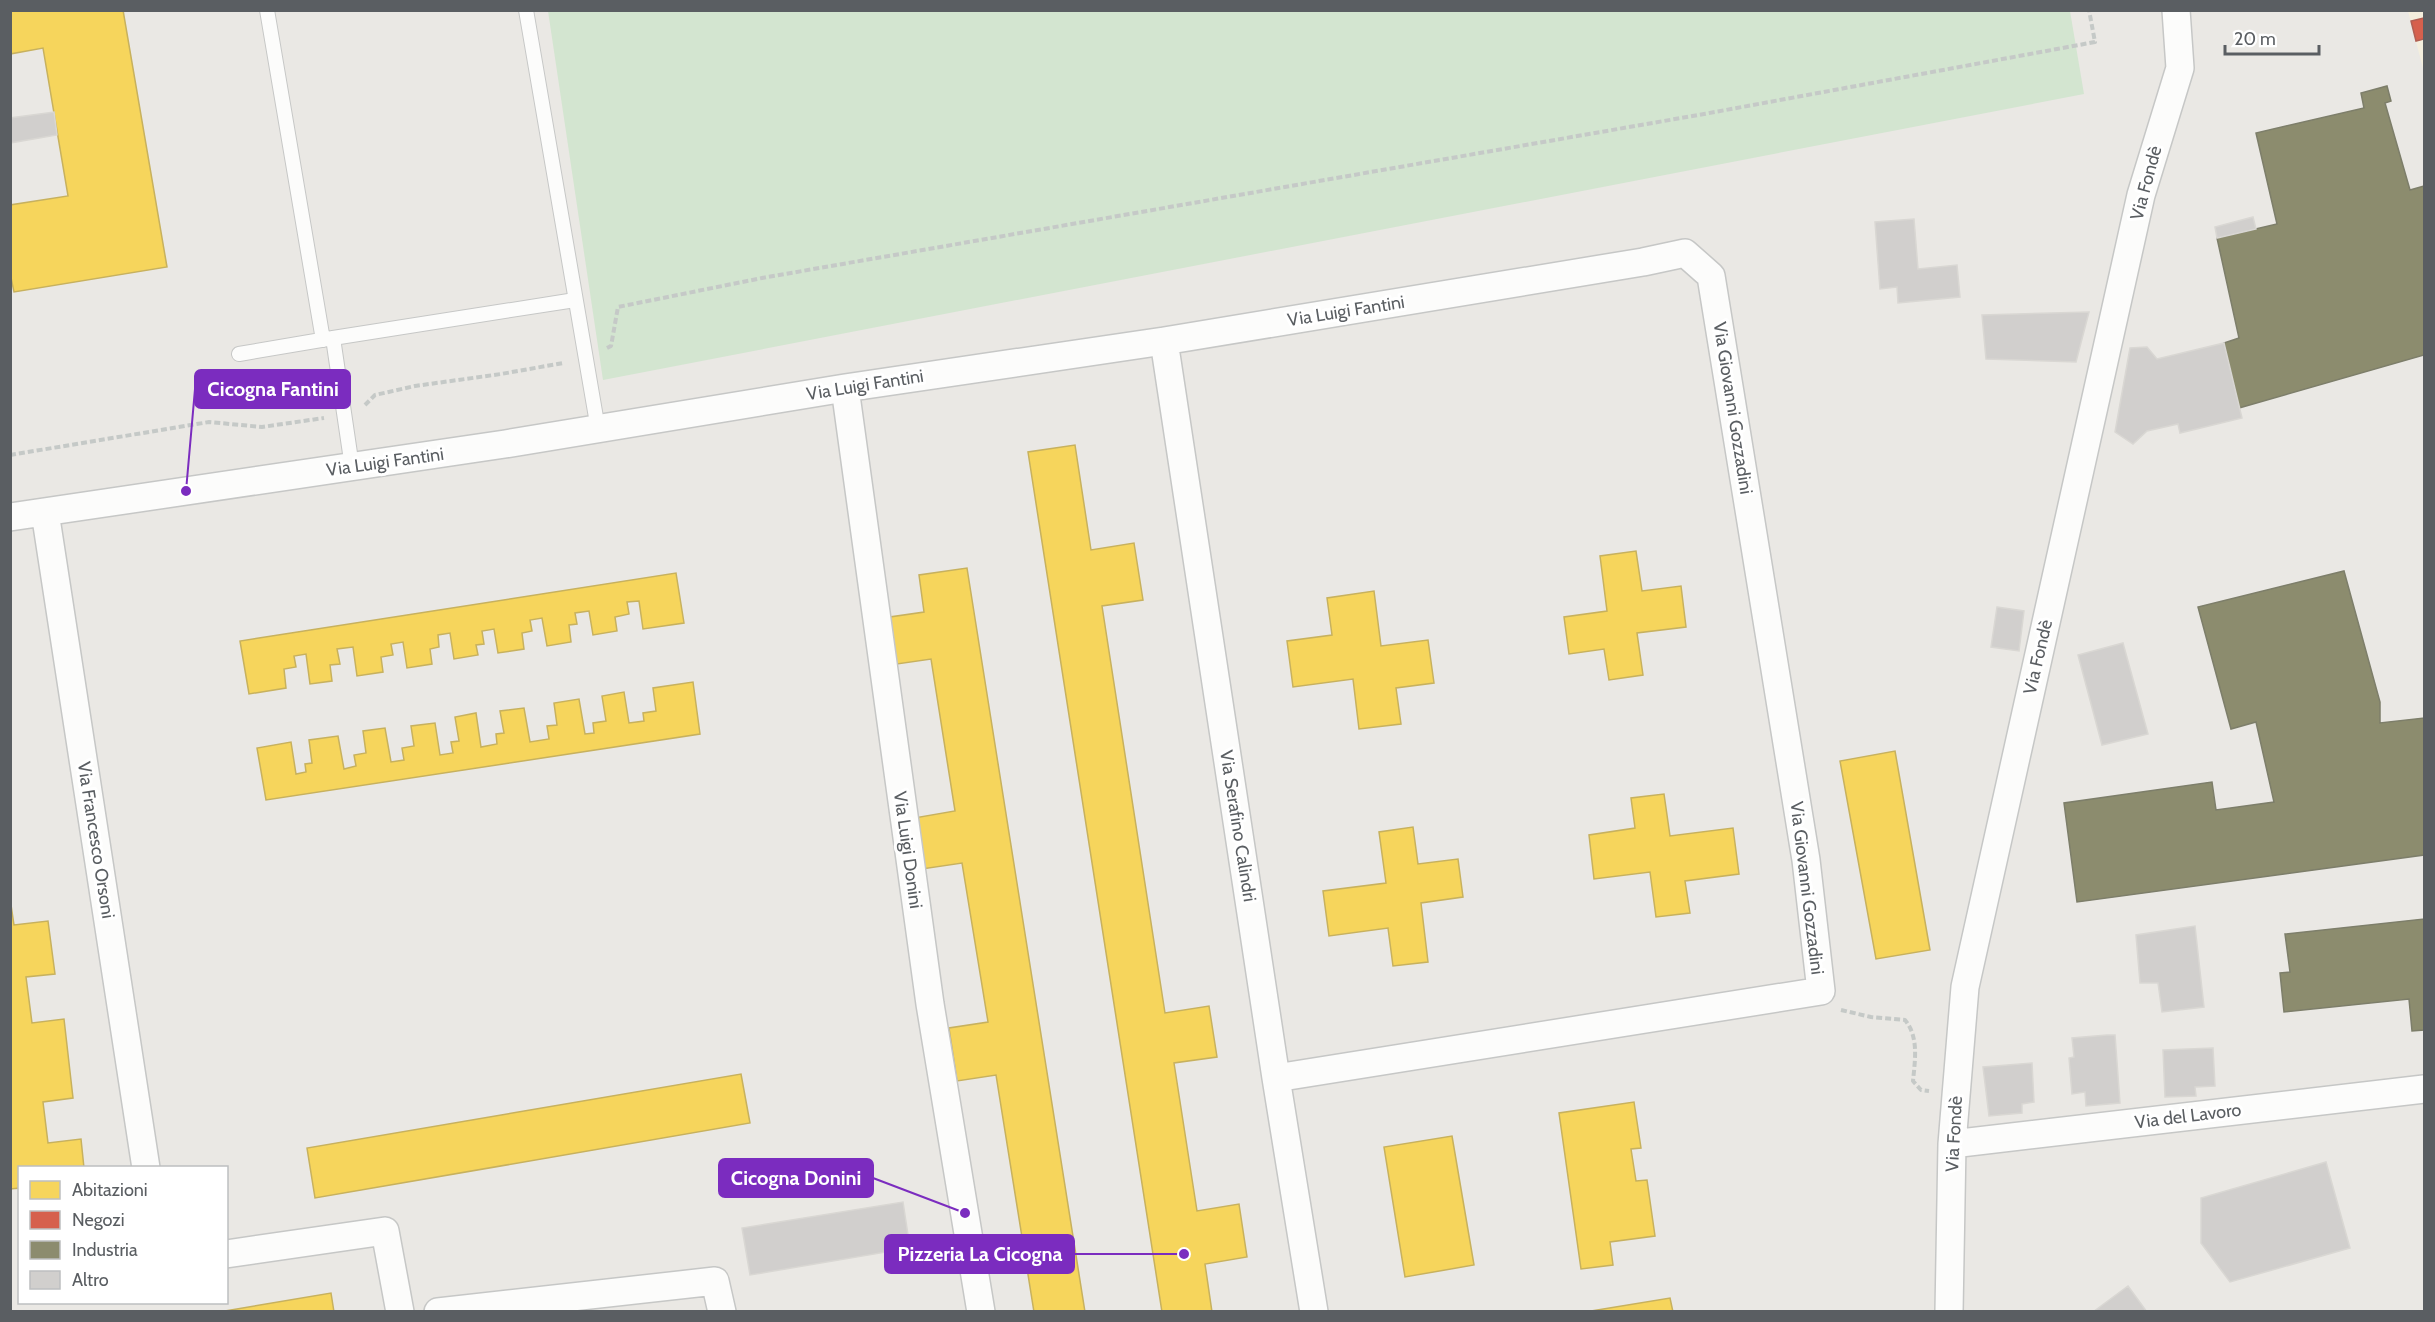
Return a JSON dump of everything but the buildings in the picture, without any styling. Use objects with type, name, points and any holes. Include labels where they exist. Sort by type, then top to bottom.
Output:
[{"type":"street","name":"Via Fondè","points":[[1948,1311],[1952,1144],[1965,987],[2141,195],[2180,68],[2176,10]]},
{"type":"street","name":"Via Luigi Fantini","points":[[10,517],[352,467],[845,388],[1164,341],[1643,262],[1685,253],[1712,276]]},
{"type":"street","name":"Via Giovanni Gozzadini","points":[[1276,1078],[1821,991],[1806,860],[1712,276]]},
{"type":"street","name":"Via Serafino Calindri","points":[[1164,341],[1276,1078],[1314,1311]]},
{"type":"street","name":"Via Luigi Donini","points":[[845,388],[930,1004],[981,1311]]},
{"type":"street","name":"Via Francesco Orsoni","points":[[45,512],[146,1166]]},
{"type":"street","name":"Via del Lavoro","points":[[1952,1144],[2424,1089]]},
{"type":"street","points":[[228,1254],[385,1231],[400,1311]]},
{"type":"street","points":[[438,1311],[715,1281],[722,1311]]},
{"type":"lane","points":[[267,10],[344,414],[352,467]]},
{"type":"lane","points":[[526,10],[598,429]]},
{"type":"lane","points":[[238,354],[576,300]]},
{"type":"path","points":[[10,455],[209,422],[262,427],[344,414],[360,410],[375,395],[586,357],[611,346],[618,307],[762,278],[1704,114],[2095,42],[2090,10]]},
{"type":"path","points":[[1821,991],[1842,1011],[1905,1020],[1911,1028],[1916,1051],[1913,1081],[1920,1090],[1956,1094]]},
{"type":"shaded area","points":[[2408,11],[2424,11],[2424,72]]},
{"type":"green space","points":[[548,11],[2070,11],[2084,94],[603,380]]},
{"type":"place","name":"Cicogna Fantini","points":[[186,491]]},
{"type":"place","name":"Cicogna Donini","points":[[965,1213]]},
{"type":"place","name":"Pizzeria La Cicogna","points":[[1184,1254]]}]
